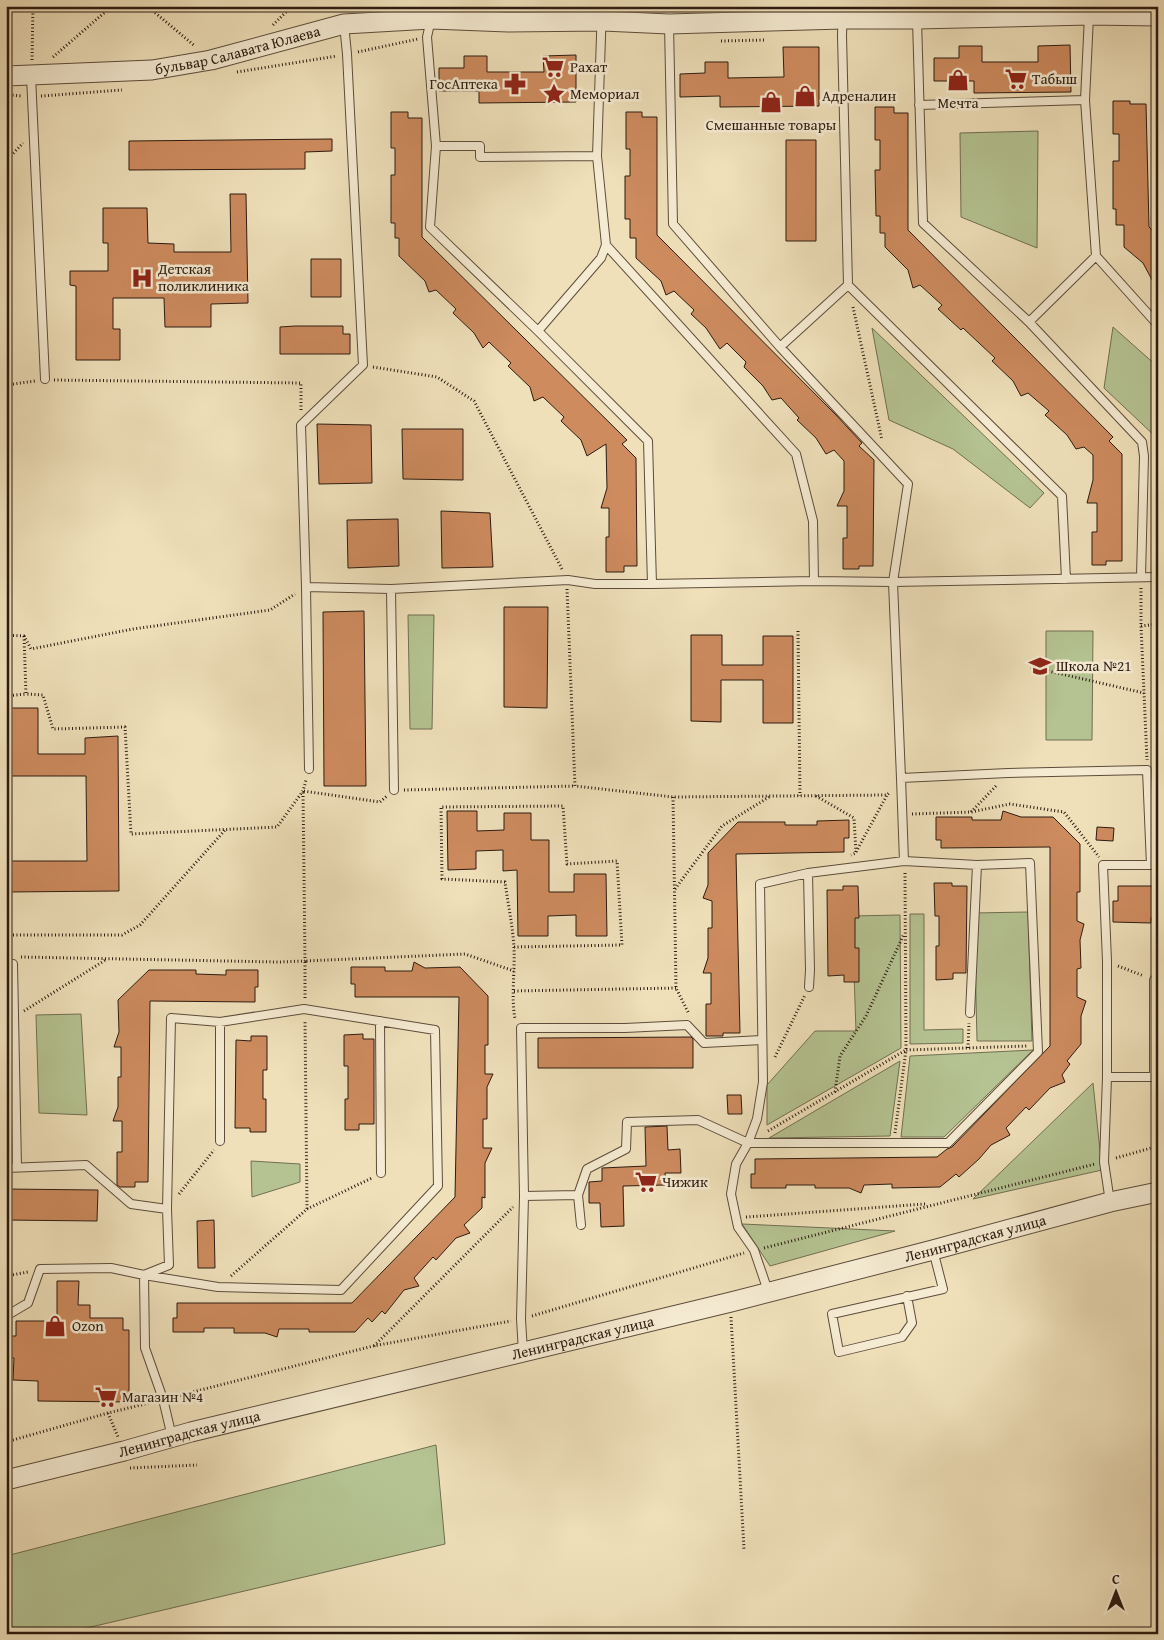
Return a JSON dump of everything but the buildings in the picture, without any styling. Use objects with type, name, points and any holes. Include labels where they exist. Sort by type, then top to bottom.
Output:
[{"type":"street","name":"бульвар Салавата Юлаева","points":[[6,76],[152,70],[211,60],[344,24],[431,19],[508,22],[602,13],[669,24],[843,12],[917,19],[1089,11],[1158,16]]},
{"type":"street","name":"Ленинградская улица","points":[[6,1480],[730,1302],[1110,1202],[1158,1192]]},
{"type":"lane","points":[[1089,11],[1085,100],[1096,256],[1158,325]]},
{"type":"lane","points":[[843,12],[842,45],[848,285],[1062,496],[1066,578]]},
{"type":"lane","points":[[538,332],[601,258],[606,245],[597,156],[602,13]]},
{"type":"lane","points":[[431,19],[427,37],[436,146],[430,227],[648,441],[652,584]]},
{"type":"lane","points":[[917,19],[923,223],[1029,322],[1142,442],[1144,456],[1142,577]]},
{"type":"lane","points":[[309,769],[301,425],[363,365],[344,24]]},
{"type":"lane","points":[[669,24],[673,224],[780,347],[908,484],[892,582],[904,861]]},
{"type":"lane","points":[[31,76],[45,379]]},
{"type":"lane","points":[[920,105],[1085,100]]},
{"type":"lane","points":[[436,146],[480,146],[480,158],[597,156]]},
{"type":"lane","points":[[606,245],[796,454],[813,521],[814,581]]},
{"type":"lane","points":[[1029,322],[1096,256]]},
{"type":"lane","points":[[780,347],[848,285]]},
{"type":"lane","points":[[306,587],[391,589],[568,580],[595,584],[652,584],[1158,577]]},
{"type":"lane","points":[[391,589],[394,790]]},
{"type":"lane","points":[[901,778],[1008,773],[1147,770],[1154,865],[1103,865],[1107,961],[1107,1078],[1104,1162],[1110,1202]]},
{"type":"lane","points":[[581,1225],[578,1195],[587,1169],[626,1149],[627,1122],[698,1120],[748,1143],[948,1143],[1038,1052],[1030,863],[977,865],[904,861],[808,873],[760,884],[763,1082],[757,1119],[748,1143],[736,1164],[730,1194],[738,1227],[754,1250],[768,1291]]},
{"type":"lane","points":[[970,1013],[977,865]]},
{"type":"lane","points":[[808,873],[809,987]]},
{"type":"lane","points":[[6,964],[13,964],[17,1167]]},
{"type":"lane","points":[[1107,1078],[1154,1077],[1156,978]]},
{"type":"lane","points":[[6,1316],[28,1303],[40,1269],[111,1268],[144,1275],[218,1287],[341,1290],[438,1186],[435,1030],[304,1010],[220,1022],[171,1018],[167,1209],[169,1265],[144,1275]]},
{"type":"lane","points":[[380,1021],[381,1173]]},
{"type":"lane","points":[[220,1022],[220,1141]]},
{"type":"lane","points":[[523,1352],[524,1196],[520,1028],[625,1028],[687,1025],[704,1044],[762,1040]]},
{"type":"lane","points":[[6,1168],[86,1165],[130,1204],[167,1209]]},
{"type":"lane","points":[[524,1196],[578,1195]]},
{"type":"lane","points":[[907,1296],[912,1324],[902,1337],[839,1352],[832,1314],[907,1296],[942,1289],[933,1250]]},
{"type":"lane","points":[[144,1275],[145,1348],[163,1400],[172,1438]]},
{"type":"path","points":[[31,76],[34,6]]},
{"type":"path","points":[[31,76],[112,6]]},
{"type":"path","points":[[147,6],[211,60]]},
{"type":"path","points":[[233,73],[347,54],[427,37]]},
{"type":"path","points":[[713,41],[768,40]]},
{"type":"path","points":[[6,94],[32,97],[128,90]]},
{"type":"path","points":[[6,161],[33,132]]},
{"type":"path","points":[[848,285],[888,462]]},
{"type":"path","points":[[363,365],[436,378],[474,401],[568,580],[567,610],[576,786]]},
{"type":"path","points":[[6,385],[45,379],[301,383],[301,425]]},
{"type":"path","points":[[1142,577],[1141,626],[1147,770]]},
{"type":"path","points":[[24,636],[31,649],[133,629],[270,610],[306,587]]},
{"type":"path","points":[[1141,626],[1158,624]]},
{"type":"path","points":[[798,631],[800,796]]},
{"type":"path","points":[[6,635],[24,636]]},
{"type":"path","points":[[24,636],[26,694]]},
{"type":"path","points":[[1031,667],[1144,693]]},
{"type":"path","points":[[6,696],[26,694],[43,696],[53,730],[125,726],[131,834],[277,827],[303,791]]},
{"type":"path","points":[[971,812],[1008,773]]},
{"type":"path","points":[[848,856],[856,853],[887,795],[901,778]]},
{"type":"path","points":[[303,791],[380,802],[394,790],[576,786],[673,798],[887,795]]},
{"type":"path","points":[[303,791],[307,1209]]},
{"type":"path","points":[[675,889],[722,826],[770,796]]},
{"type":"path","points":[[816,796],[854,818],[856,853]]},
{"type":"path","points":[[673,798],[676,988],[692,1020]]},
{"type":"path","points":[[903,815],[971,812],[1010,804],[1064,812],[1099,855],[1103,865]]},
{"type":"path","points":[[514,947],[622,945],[617,861],[567,864],[563,806],[440,807],[442,879],[506,882],[514,947],[514,991],[512,1002],[515,1020],[520,1028]]},
{"type":"path","points":[[6,935],[122,934],[140,925],[226,829]]},
{"type":"path","points":[[894,1143],[906,1050],[904,861]]},
{"type":"path","points":[[834,1092],[840,1056],[866,1016],[905,931]]},
{"type":"path","points":[[16,957],[278,962],[465,954],[514,971]]},
{"type":"path","points":[[14,1017],[56,993],[108,959]]},
{"type":"path","points":[[1107,961],[1156,978]]},
{"type":"path","points":[[763,1082],[809,987]]},
{"type":"path","points":[[514,991],[676,988]]},
{"type":"path","points":[[968,1048],[970,1013]]},
{"type":"path","points":[[748,1143],[906,1050],[1039,1045]]},
{"type":"path","points":[[1154,1077],[1155,1114],[1158,1115]]},
{"type":"path","points":[[167,1209],[220,1141]]},
{"type":"path","points":[[6,1442],[108,1413],[373,1346],[522,1319],[754,1250],[1104,1162],[1158,1146]]},
{"type":"path","points":[[218,1287],[307,1209],[381,1173]]},
{"type":"path","points":[[373,1346],[524,1196]]},
{"type":"path","points":[[736,1218],[933,1204]]},
{"type":"path","points":[[6,1276],[40,1269]]},
{"type":"path","points":[[730,1302],[744,1549]]},
{"type":"green space","points":[[1038,131],[1037,248],[961,217],[960,133]]},
{"type":"green space","points":[[1113,327],[1158,367],[1158,439],[1104,388]]},
{"type":"green space","points":[[872,328],[1044,493],[1030,508],[953,449],[889,420]]},
{"type":"green space","points":[[408,615],[434,615],[432,729],[410,729]]},
{"type":"green space","points":[[1046,631],[1093,631],[1092,740],[1046,740]]},
{"type":"green space","points":[[1028,912],[1032,1041],[977,1041],[974,913]]},
{"type":"green space","points":[[910,914],[924,914],[924,1030],[963,1029],[963,1043],[910,1044]]},
{"type":"green space","points":[[900,915],[901,1048],[767,1125],[767,1085],[815,1031],[856,1031],[852,916]]},
{"type":"green space","points":[[81,1014],[87,1115],[39,1113],[36,1015]]},
{"type":"green space","points":[[1033,1050],[944,1137],[901,1137],[910,1056]]},
{"type":"green space","points":[[900,1061],[890,1136],[769,1138]]},
{"type":"green space","points":[[1093,1083],[1102,1170],[973,1199]]},
{"type":"green space","points":[[251,1161],[300,1164],[300,1182],[252,1197]]},
{"type":"green space","points":[[742,1224],[895,1231],[770,1266]]},
{"type":"green space","points":[[436,1445],[445,1544],[61,1634],[6,1634],[6,1556]]},
{"type":"place","name":"Рахат","points":[[553,67]]},
{"type":"place","name":"Табыш","points":[[1016,79]]},
{"type":"place","name":"Мечта","points":[[958,80]]},
{"type":"place","name":"ГосАптека","points":[[515,84]]},
{"type":"place","name":"Мемориал","points":[[554,94]]},
{"type":"place","name":"Адреналин","points":[[805,96]]},
{"type":"place","name":"Смешанные товары","points":[[771,102]]},
{"type":"place","name":"Детская поликлиника","points":[[142,278]]},
{"type":"place","name":"Школа №21","points":[[1040,666]]},
{"type":"place","name":"Чижик","points":[[646,1182]]},
{"type":"place","name":"Ozon","points":[[55,1326]]},
{"type":"place","name":"Магазин №4","points":[[106,1397]]}]
